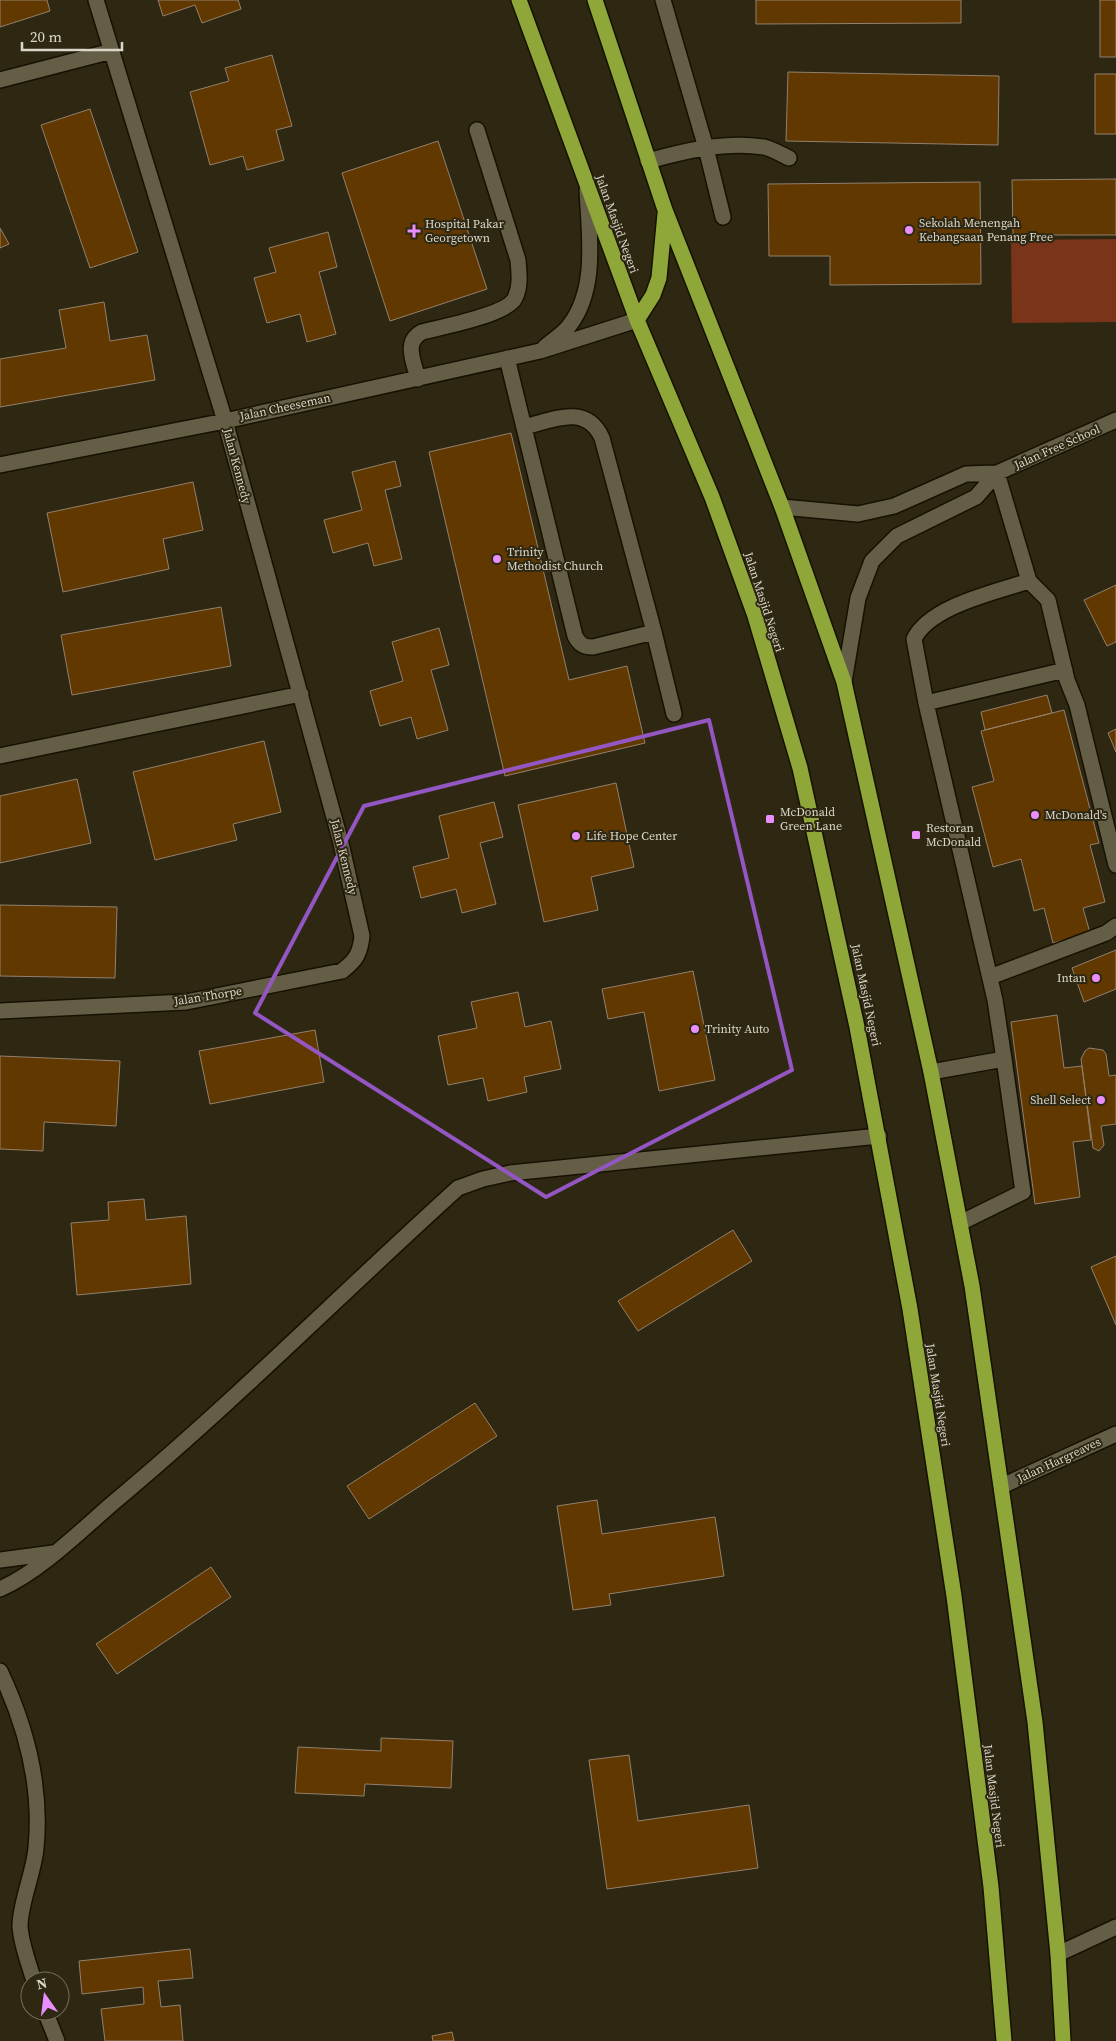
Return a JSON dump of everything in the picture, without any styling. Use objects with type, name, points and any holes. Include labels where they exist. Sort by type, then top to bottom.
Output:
[{"type":"highway","name":"Jalan Masjid Negeri","points":[[519,0],[637,320],[712,497],[755,616],[800,768],[844,962],[879,1136],[910,1308],[954,1596],[991,1887],[1004,2041]]},
{"type":"highway","points":[[595,0],[665,210],[782,507],[844,682],[931,1072],[960,1223],[1002,1486],[1035,1722],[1058,1954],[1063,2041]]},
{"type":"highway","points":[[637,320],[653,296],[659,278],[665,210]]},
{"type":"street","name":"Jalan Kennedy","points":[[96,0],[225,420],[342,848],[362,936]]},
{"type":"street","points":[[662,0],[706,148],[723,217]]},
{"type":"street","points":[[0,80],[112,51]]},
{"type":"street","points":[[418,378],[411,350],[411,342],[415,336],[422,332],[495,313],[514,300],[520,282],[518,260],[477,130]]},
{"type":"street","points":[[648,161],[706,148],[730,145],[765,147],[789,158]]},
{"type":"street","name":"Jalan Cheeseman","points":[[540,351],[569,326],[580,305],[588,281],[590,258],[587,187]]},
{"type":"street","name":"Jalan Cheeseman","points":[[0,465],[225,420],[540,351],[637,320]]},
{"type":"street","points":[[507,358],[579,643],[585,647],[594,647],[654,632]]},
{"type":"street","points":[[524,427],[578,416],[589,420],[598,428],[654,632],[674,714]]},
{"type":"street","name":"Jalan Free School","points":[[782,507],[858,514],[894,506],[966,474],[997,473],[1116,420]]},
{"type":"street","points":[[997,473],[1029,581],[1048,600],[1064,670],[1077,705],[1116,864]]},
{"type":"street","name":"Jalan Free School","points":[[844,682],[858,598],[872,562],[897,536],[976,497],[997,473]]},
{"type":"street","points":[[960,1223],[1023,1192],[990,977],[926,703],[914,639],[919,629],[950,609],[1029,581]]},
{"type":"street","points":[[926,703],[1064,670]]},
{"type":"street","points":[[0,756],[300,694]]},
{"type":"street","points":[[990,977],[1106,934],[1116,926]]},
{"type":"street","name":"Jalan Thorpe","points":[[0,1011],[186,1002],[342,971],[355,961],[361,952],[362,936]]},
{"type":"street","points":[[931,1072],[1004,1059]]},
{"type":"street","points":[[0,1589],[12,1584],[54,1552],[177,1449],[458,1188],[483,1179],[510,1173],[879,1136]]},
{"type":"street","name":"Jalan Hargreaves","points":[[1002,1486],[1116,1434]]},
{"type":"street","points":[[0,1560],[54,1552]]},
{"type":"street","points":[[0,1671],[12,1697],[28,1745],[38,1804],[36,1849],[20,1925],[32,1971]]},
{"type":"street","points":[[1058,1954],[1116,1927]]},
{"type":"street","points":[[49,2021],[57,2041]]},
{"type":"highlighted area","points":[[709,720],[792,1070],[546,1197],[255,1013],[364,806]]},
{"type":"shaded area","points":[[1116,239],[1116,322],[1012,323],[1011,240]]},
{"type":"building","points":[[0,0],[47,0],[50,11],[0,27]]},
{"type":"building","points":[[158,0],[238,0],[241,9],[202,23],[195,5],[163,16]]},
{"type":"building","points":[[756,0],[961,0],[961,23],[756,24]]},
{"type":"building","points":[[1100,0],[1116,0],[1116,57],[1100,57]]},
{"type":"building","points":[[272,55],[292,126],[276,130],[284,160],[247,170],[243,156],[210,165],[190,92],[229,81],[225,68]]},
{"type":"building","points":[[788,72],[999,76],[998,145],[786,141]]},
{"type":"building","points":[[1095,74],[1116,74],[1116,134],[1095,134]]},
{"type":"building","points":[[90,109],[138,252],[90,268],[41,125]]},
{"type":"building","name":"Hospital Pakar Georgetown","points":[[438,141],[487,289],[390,321],[342,173]]},
{"type":"building","points":[[1116,179],[1116,235],[1013,235],[1012,180]]},
{"type":"building","points":[[980,182],[981,284],[830,285],[830,256],[769,256],[768,184]]},
{"type":"building","points":[[0,228],[9,244],[0,248]]},
{"type":"building","points":[[328,232],[337,267],[319,272],[336,334],[307,342],[300,314],[267,323],[254,278],[276,272],[269,248]]},
{"type":"building","points":[[104,302],[110,341],[147,335],[155,380],[0,407],[0,359],[66,348],[59,310]]},
{"type":"building","name":"Trinity Methodist Church","points":[[511,433],[569,680],[627,666],[645,743],[505,776],[429,452]]},
{"type":"building","points":[[395,461],[401,486],[385,490],[402,559],[374,566],[368,543],[333,553],[324,520],[362,510],[352,472]]},
{"type":"building","points":[[193,482],[203,530],[163,539],[169,569],[63,592],[47,513]]},
{"type":"building","points":[[1116,585],[1116,642],[1107,646],[1084,600]]},
{"type":"building","points":[[221,607],[231,666],[72,695],[61,635]]},
{"type":"building","points":[[439,628],[449,665],[431,670],[448,730],[417,739],[411,717],[380,726],[370,691],[403,681],[392,642]]},
{"type":"building","points":[[1047,695],[1052,713],[985,730],[981,712]]},
{"type":"building","name":"McDonald's","points":[[1064,710],[1099,843],[1090,845],[1105,902],[1083,908],[1090,933],[1053,943],[1044,908],[1034,911],[1021,859],[993,867],[972,787],[994,781],[981,731]]},
{"type":"building","points":[[1116,729],[1116,752],[1108,733]]},
{"type":"building","points":[[264,741],[281,812],[233,824],[237,840],[155,860],[133,772]]},
{"type":"building","points":[[77,779],[91,843],[0,863],[0,796]]},
{"type":"building","name":"Life Hope Center","points":[[616,783],[634,867],[591,877],[598,910],[544,922],[518,805]]},
{"type":"building","points":[[494,802],[503,837],[480,843],[496,904],[462,913],[456,889],[421,898],[413,867],[449,858],[439,816]]},
{"type":"building","points":[[0,905],[117,907],[115,978],[0,976]]},
{"type":"building","name":"Intan","points":[[1116,950],[1116,989],[1084,1002],[1072,968]]},
{"type":"building","points":[[693,971],[715,1080],[659,1091],[644,1012],[608,1019],[602,989]]},
{"type":"building","points":[[518,992],[525,1027],[551,1021],[561,1069],[524,1077],[527,1092],[488,1101],[483,1078],[448,1085],[438,1036],[477,1028],[471,1002]]},
{"type":"building","points":[[1057,1015],[1064,1068],[1082,1066],[1091,1140],[1073,1142],[1080,1197],[1035,1204],[1011,1022]]},
{"type":"building","points":[[315,1030],[324,1082],[210,1104],[199,1051]]},
{"type":"building","name":"Shell Select","points":[[1089,1048],[1103,1050],[1106,1054],[1109,1076],[1116,1075],[1116,1124],[1101,1126],[1104,1145],[1099,1151],[1093,1148],[1081,1059]]},
{"type":"building","points":[[0,1056],[120,1061],[116,1126],[44,1122],[43,1151],[0,1149]]},
{"type":"building","points":[[144,1199],[146,1220],[186,1216],[191,1284],[77,1295],[71,1223],[109,1220],[108,1202]]},
{"type":"building","points":[[733,1230],[752,1261],[638,1331],[618,1301]]},
{"type":"building","points":[[1116,1256],[1116,1325],[1091,1267]]},
{"type":"building","points":[[475,1403],[497,1436],[369,1519],[347,1486]]},
{"type":"building","points":[[597,1500],[602,1534],[715,1517],[724,1576],[609,1594],[611,1605],[573,1610],[557,1506]]},
{"type":"building","points":[[211,1567],[231,1597],[117,1674],[96,1644]]},
{"type":"building","points":[[381,1738],[453,1741],[451,1788],[365,1784],[364,1796],[295,1793],[298,1747],[381,1751]]},
{"type":"building","points":[[629,1755],[638,1821],[749,1805],[758,1868],[607,1889],[589,1760]]},
{"type":"building","points":[[190,1949],[193,1978],[158,1981],[161,2007],[180,2005],[183,2041],[105,2041],[101,2009],[144,2004],[143,1987],[82,1994],[79,1961]]},
{"type":"building","points":[[452,2032],[454,2041],[433,2041],[432,2036]]},
{"type":"place","name":"Sekolah Menengah Kebangsaan Penang Free","points":[[909,230]]},
{"type":"place","name":"Hospital Pakar Georgetown","points":[[414,231]]},
{"type":"place","name":"Trinity Methodist Church","points":[[497,559]]},
{"type":"place","name":"McDonald's","points":[[1035,815]]},
{"type":"place","name":"McDonald Green Lane","points":[[770,819]]},
{"type":"place","name":"Restoran McDonald","points":[[916,835]]},
{"type":"place","name":"Life Hope Center","points":[[576,836]]},
{"type":"place","name":"Intan","points":[[1096,978]]},
{"type":"place","name":"Trinity Auto","points":[[695,1029]]},
{"type":"place","name":"Shell Select","points":[[1101,1100]]}]
